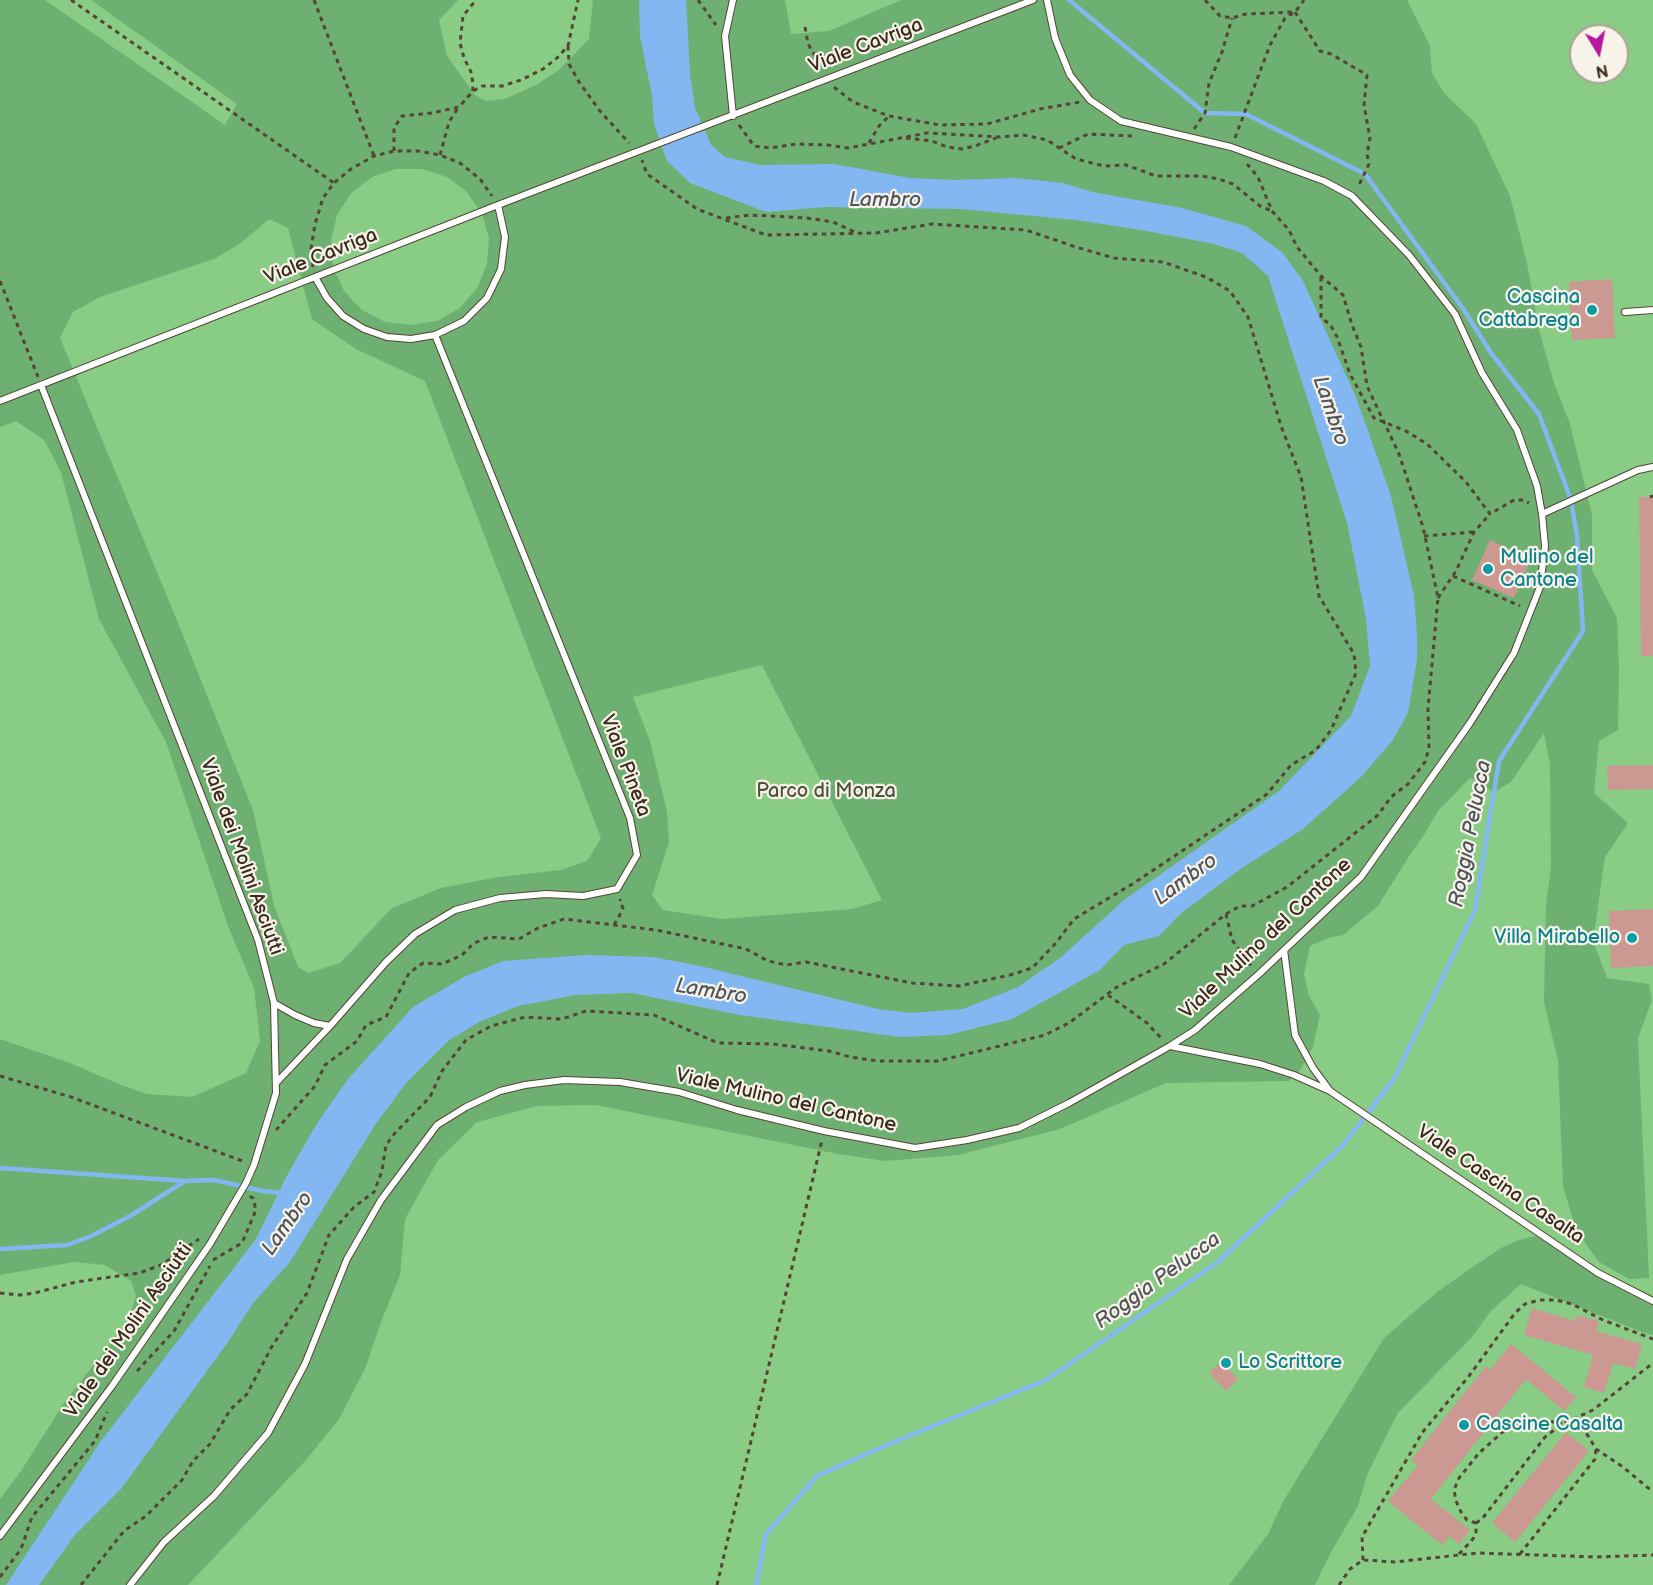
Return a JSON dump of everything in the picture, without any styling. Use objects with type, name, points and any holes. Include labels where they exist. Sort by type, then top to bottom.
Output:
[{"type":"lane","points":[[733,0],[725,36],[733,116]]},
{"type":"lane","name":"Viale Cavriga","points":[[0,401],[498,205],[1033,0]]},
{"type":"lane","name":"Viale Mulino del Cantone","points":[[130,1585],[164,1542],[214,1496],[268,1433],[305,1364],[347,1259],[381,1200],[437,1125],[466,1107],[500,1091],[564,1080],[620,1082],[680,1092],[737,1110],[824,1131],[915,1148],[967,1140],[1019,1128],[1069,1103],[1195,1030],[1259,974],[1361,877],[1476,713],[1514,653],[1540,587],[1545,546],[1542,514],[1536,486],[1517,430],[1482,373],[1455,314],[1409,255],[1352,196],[1324,181],[1231,147],[1121,121],[1090,100],[1071,75],[1055,38],[1047,0]]},
{"type":"lane","points":[[315,277],[327,298],[343,316],[364,329],[395,338],[411,339],[435,335],[464,321],[487,298],[501,269],[505,237],[498,205]]},
{"type":"lane","points":[[1625,312],[1653,310]]},
{"type":"lane","name":"Viale Pineta","points":[[435,335],[630,818],[637,855],[617,889]]},
{"type":"lane","name":"Viale dei Molini Asciutti","points":[[0,1536],[155,1326],[210,1244],[254,1165],[276,1093],[274,1003],[258,940],[41,385]]},
{"type":"lane","points":[[1542,514],[1638,470],[1653,467]]},
{"type":"lane","points":[[276,1083],[330,1026],[379,969],[415,934],[455,909],[500,898],[546,894],[583,896],[617,889]]},
{"type":"lane","name":"Viale Cascina Casalta","points":[[1284,950],[1296,1035],[1313,1068],[1330,1091]]},
{"type":"lane","points":[[274,1003],[314,1023],[330,1026]]},
{"type":"lane","name":"Viale Cascina Casalta","points":[[1170,1046],[1260,1064],[1294,1075],[1330,1091],[1598,1273],[1653,1301]]},
{"type":"path","points":[[70,0],[334,183]]},
{"type":"path","points":[[314,0],[374,156]]},
{"type":"path","points":[[472,91],[472,74],[460,43],[463,16],[476,0]]},
{"type":"path","points":[[273,1133],[315,1086],[325,1065],[357,1041],[366,1025],[386,1017],[409,974],[423,963],[442,964],[462,955],[474,943],[489,937],[519,939],[538,928],[564,919],[656,930],[746,949],[768,961],[786,965],[806,962],[912,983],[959,986],[1032,968],[1056,943],[1074,919],[1134,883],[1267,794],[1291,765],[1316,750],[1331,730],[1356,673],[1354,654],[1319,596],[1300,477],[1281,426],[1248,317],[1230,291],[1206,277],[1163,262],[1114,258],[1076,248],[1026,230],[932,224],[876,233],[765,235],[697,209],[647,174],[638,151],[600,111],[579,82],[569,64],[568,46],[578,0]]},
{"type":"path","points":[[698,0],[725,36]]},
{"type":"path","points":[[1205,0],[1220,16],[1232,18],[1246,14],[1295,12]]},
{"type":"path","points":[[1231,147],[1246,114],[1270,45],[1285,18],[1295,12],[1305,0]]},
{"type":"path","points":[[1295,12],[1320,51],[1331,54],[1367,75],[1364,105],[1370,138],[1367,154],[1369,164],[1352,196]]},
{"type":"path","points":[[1189,137],[1205,113],[1209,83],[1222,52],[1232,18]]},
{"type":"path","points":[[805,27],[808,44],[817,59],[835,75]]},
{"type":"path","points":[[440,155],[449,122],[472,91],[482,86],[502,86],[531,75],[557,58],[568,46]]},
{"type":"path","points":[[824,79],[853,102],[889,116],[940,125],[987,124],[1090,100]]},
{"type":"path","points":[[394,151],[394,128],[402,116],[459,106]]},
{"type":"path","points":[[733,116],[754,146],[770,148],[796,144],[848,148],[927,133],[1000,137],[1023,135],[1047,140],[1076,159],[1104,166],[1126,165],[1156,176],[1202,176],[1219,179],[1233,184],[1260,206],[1272,211]]},
{"type":"path","points":[[868,144],[879,126],[889,116]]},
{"type":"path","points":[[1059,148],[1088,134],[1140,136]]},
{"type":"path","points":[[902,138],[932,141],[947,147],[962,149],[1000,137]]},
{"type":"path","points":[[315,277],[311,249],[315,224],[323,198],[334,183],[351,169],[374,156],[394,151],[418,151],[440,155],[460,163],[480,179],[498,205]]},
{"type":"path","points":[[81,1585],[124,1531],[146,1516],[182,1480],[193,1461],[210,1444],[230,1410],[247,1394],[271,1347],[306,1293],[329,1236],[354,1207],[374,1192],[382,1171],[386,1145],[430,1097],[442,1071],[466,1040],[474,1035],[491,1026],[525,1017],[562,1019],[586,1011],[620,1012],[654,1015],[718,1043],[773,1044],[829,1050],[850,1057],[878,1061],[938,1061],[1045,1035],[1069,1023],[1117,987],[1164,964],[1226,914],[1240,906],[1252,906],[1287,888],[1310,872],[1332,850],[1378,815],[1391,797],[1408,784],[1425,762],[1430,748],[1428,708],[1438,598],[1424,536],[1399,454],[1367,386],[1361,347],[1343,295],[1321,276],[1297,247],[1289,230],[1272,211],[1258,177],[1245,162]]},
{"type":"path","points":[[723,219],[750,215],[807,218],[833,222],[859,234]]},
{"type":"path","points":[[1321,276],[1321,318],[1330,324],[1338,338],[1350,374],[1374,418],[1406,431],[1426,444],[1466,482],[1490,514]]},
{"type":"path","points":[[0,281],[41,385]]},
{"type":"path","points":[[1438,598],[1474,532],[1490,514],[1514,500],[1524,500]]},
{"type":"path","points":[[1424,536],[1474,532]]},
{"type":"path","points":[[1452,575],[1530,611]]},
{"type":"path","points":[[614,925],[622,909],[617,889]]},
{"type":"path","points":[[1226,914],[1232,940],[1259,974]]},
{"type":"path","points":[[1108,995],[1147,1023],[1170,1046]]},
{"type":"path","points":[[0,1076],[71,1097],[254,1165]]},
{"type":"path","points":[[717,1585],[824,1131]]},
{"type":"path","points":[[132,1377],[174,1331],[213,1260],[242,1244],[256,1210]]},
{"type":"path","points":[[0,1293],[20,1295],[76,1282],[139,1273],[161,1265],[207,1234]]},
{"type":"path","points":[[1363,1560],[1362,1537],[1422,1433],[1469,1376],[1515,1313],[1525,1304],[1539,1300],[1556,1300],[1572,1304],[1626,1330],[1653,1339]]},
{"type":"path","points":[[1476,1523],[1482,1519],[1545,1437],[1562,1424],[1593,1410],[1653,1363]]},
{"type":"path","points":[[0,1577],[21,1549],[32,1517],[95,1441],[110,1408]]},
{"type":"path","points":[[1577,1418],[1596,1449],[1623,1467],[1653,1492]]},
{"type":"path","points":[[1476,1523],[1467,1520],[1461,1512],[1454,1490],[1459,1478],[1479,1453],[1507,1428],[1524,1421],[1544,1419],[1562,1424]]},
{"type":"path","points":[[1519,1555],[1595,1459],[1596,1449]]},
{"type":"path","points":[[1458,1555],[1473,1539],[1476,1523]]},
{"type":"path","points":[[1340,1585],[1350,1569],[1363,1560],[1396,1562],[1477,1553],[1597,1557],[1653,1555]]},
{"type":"green space","name":"Parco di Monza","points":[[0,0],[1653,0],[1653,1585],[0,1585]]},
{"type":"green space","points":[[0,0],[45,0],[225,125],[237,104],[91,0],[458,0],[439,20],[447,56],[475,95],[486,101],[505,99],[536,85],[559,70],[589,39],[593,0],[785,0],[791,34],[829,31],[901,0],[1407,0],[1430,46],[1432,73],[1444,93],[1476,124],[1510,196],[1527,263],[1539,330],[1554,383],[1570,424],[1592,515],[1592,570],[1617,618],[1618,730],[1599,741],[1594,793],[1628,823],[1605,857],[1593,941],[1607,978],[1649,984],[1652,1000],[1638,1038],[1649,1278],[1629,1279],[1599,1262],[1576,1230],[1563,1186],[1558,1061],[1544,1002],[1546,904],[1551,868],[1550,765],[1544,733],[1511,782],[1494,792],[1470,778],[1438,811],[1378,906],[1343,935],[1328,938],[1310,946],[1304,974],[1309,996],[1320,1015],[1313,1047],[1301,1069],[1289,1081],[1166,1083],[1060,1129],[958,1155],[885,1161],[838,1154],[596,1105],[537,1106],[477,1122],[438,1160],[405,1219],[400,1275],[365,1369],[339,1419],[306,1460],[188,1585],[0,1585],[0,1499],[21,1471],[64,1403],[128,1321],[136,1296],[131,1281],[105,1265],[74,1262],[0,1275],[0,1039],[70,1063],[147,1094],[192,1097],[246,1073],[260,1041],[254,988],[228,926],[166,742],[99,619],[61,472],[44,440],[16,421],[0,427]],"holes":[[[396,169],[422,169],[447,177],[467,192],[482,214],[489,238],[487,264],[477,288],[460,308],[437,321],[411,325],[385,322],[362,310],[344,291],[333,267],[331,241],[337,215],[351,193],[372,177]],[[269,219],[288,228],[312,319],[356,349],[425,381],[601,838],[587,861],[561,870],[498,877],[441,888],[392,908],[340,963],[308,973],[298,967],[274,905],[253,810],[60,338],[73,312],[100,297],[214,259],[241,243]],[[762,665],[882,900],[852,909],[722,919],[663,910],[652,895],[669,842],[667,812],[650,741],[633,697]]]},
{"type":"green space","points":[[1536,1236],[1616,1286],[1653,1305],[1653,1335],[1521,1284],[1491,1311],[1471,1338],[1397,1414],[1367,1475],[1358,1506],[1315,1585],[1229,1585],[1268,1534],[1284,1500],[1384,1338],[1437,1292],[1474,1266],[1503,1247]]},
{"type":"water","name":"Lambro","points":[[639,0],[686,0],[690,74],[695,108],[711,145],[725,157],[760,165],[834,164],[910,178],[955,180],[1016,178],[1063,183],[1092,192],[1182,208],[1246,226],[1283,253],[1303,281],[1356,397],[1391,496],[1414,596],[1417,634],[1417,659],[1408,713],[1392,741],[1362,776],[1303,829],[1242,868],[1180,914],[1159,936],[1124,945],[1100,970],[1012,1019],[948,1035],[900,1037],[740,1015],[632,993],[575,995],[518,1006],[479,1022],[448,1041],[406,1083],[375,1125],[290,1262],[253,1303],[228,1342],[121,1489],[74,1536],[39,1585],[6,1585],[101,1441],[256,1239],[285,1179],[316,1125],[348,1079],[413,1007],[464,977],[503,961],[587,955],[653,957],[700,966],[878,1009],[911,1013],[963,1009],[1018,987],[1060,958],[1124,900],[1279,791],[1351,716],[1370,666],[1366,619],[1347,523],[1268,276],[1242,253],[1214,244],[1141,230],[1076,220],[960,209],[826,207],[766,212],[690,183],[667,161],[654,124],[652,96],[640,36]]},
{"type":"building","name":"Cascina Cattabrega","points":[[1612,279],[1615,338],[1572,340],[1569,282]]},
{"type":"building","points":[[1639,497],[1653,497],[1653,656],[1641,656]]},
{"type":"building","name":"Mulino del Cantone","points":[[1490,540],[1531,559],[1514,598],[1472,580]]},
{"type":"building","points":[[1653,765],[1653,789],[1608,790],[1607,766]]},
{"type":"building","name":"Villa Mirabello","points":[[1653,909],[1653,966],[1611,968],[1609,911]]},
{"type":"building","name":"Cascine Casalta","points":[[1532,1308],[1575,1321],[1577,1315],[1599,1321],[1596,1331],[1642,1344],[1635,1369],[1613,1363],[1604,1393],[1584,1387],[1593,1355],[1524,1335]]},
{"type":"building","points":[[1511,1344],[1576,1397],[1564,1411],[1526,1379],[1431,1499],[1470,1530],[1459,1544],[1449,1536],[1442,1545],[1388,1501],[1418,1465],[1411,1460],[1486,1366],[1490,1370]]},
{"type":"building","points":[[1221,1361],[1238,1379],[1226,1391],[1209,1373]]},
{"type":"building","name":"Cascine Casalta","points":[[1566,1432],[1589,1451],[1515,1542],[1492,1523]]},
{"type":"waterway","name":"Roggia Pelucca","points":[[756,1585],[766,1534],[817,1476],[1046,1380],[1218,1262],[1343,1145],[1394,1079],[1475,910],[1499,761],[1583,631],[1577,536],[1571,500],[1539,414],[1491,353],[1464,310],[1365,174],[1246,114],[1205,113],[1069,0]]},
{"type":"waterway","points":[[0,1168],[185,1181]]},
{"type":"waterway","name":"Lambro","points":[[0,1249],[67,1245],[89,1237],[130,1216],[185,1181],[214,1180],[282,1193]]},
{"type":"place","name":"Cascina Cattabrega","points":[[1592,310]]},
{"type":"place","name":"Mulino del Cantone","points":[[1488,569]]},
{"type":"place","name":"Villa Mirabello","points":[[1632,938]]},
{"type":"place","name":"Lo Scrittore","points":[[1226,1363]]},
{"type":"place","name":"Cascine Casalta","points":[[1464,1425]]}]
